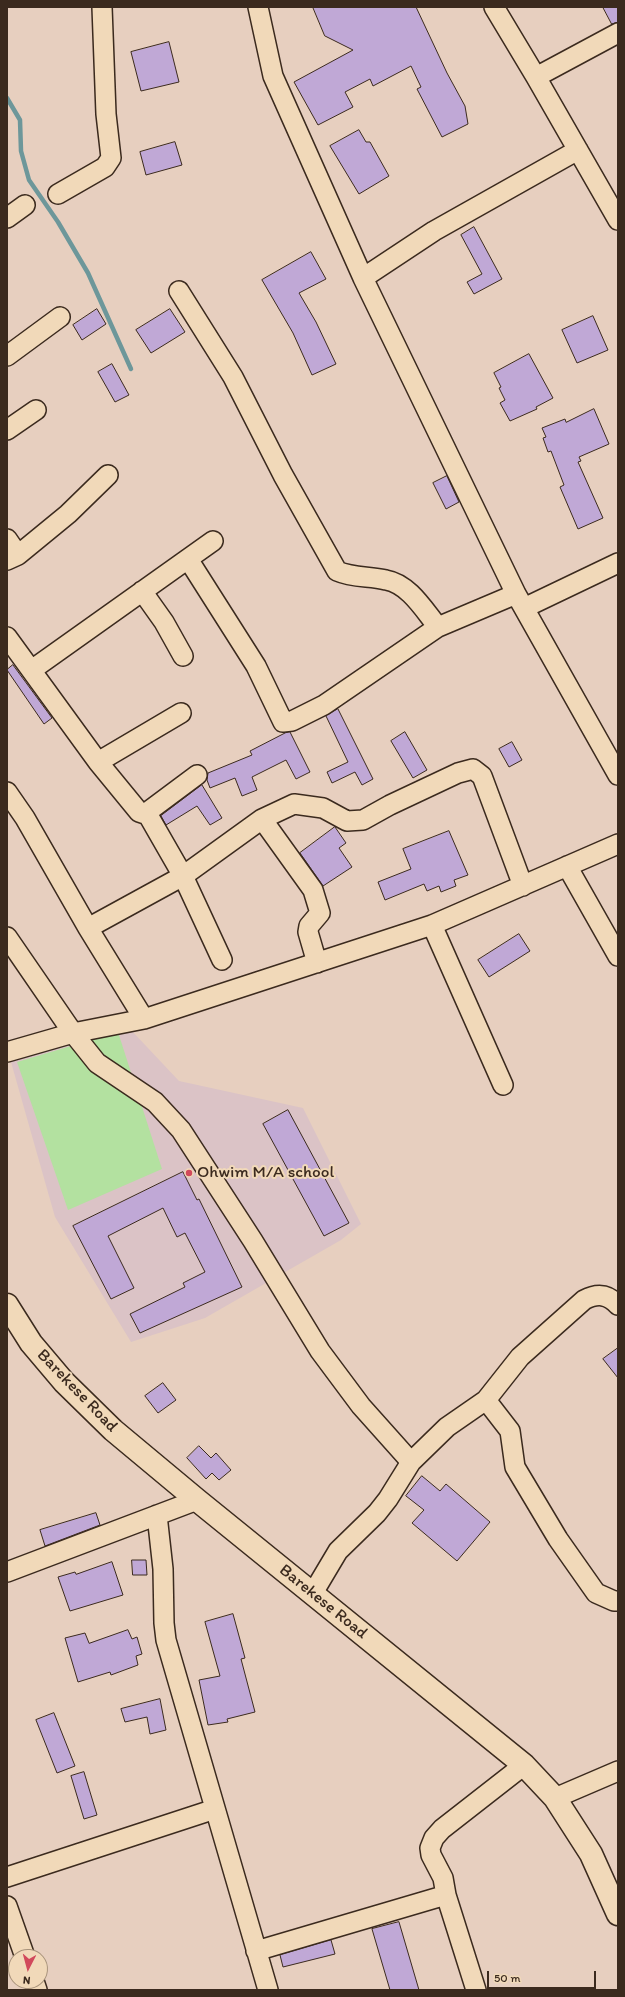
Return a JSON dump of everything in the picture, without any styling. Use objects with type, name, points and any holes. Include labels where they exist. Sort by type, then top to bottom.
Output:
[{"type":"main road","name":"Barekese Road","points":[[7,1305],[31,1343],[64,1382],[114,1430],[197,1500],[524,1765],[555,1798],[591,1854],[618,1914]]},
{"type":"street","points":[[58,194],[106,167],[111,158],[106,114],[102,7]]},
{"type":"street","points":[[258,7],[273,76],[363,278],[520,601],[618,775]]},
{"type":"street","points":[[494,7],[618,220]]},
{"type":"street","points":[[536,77],[618,33]]},
{"type":"street","points":[[363,278],[434,231],[578,150]]},
{"type":"street","points":[[7,218],[25,205]]},
{"type":"street","points":[[179,291],[233,377],[283,475],[337,571],[348,576],[388,580],[408,591],[438,627]]},
{"type":"street","points":[[7,356],[60,317]]},
{"type":"street","points":[[7,430],[36,410]]},
{"type":"street","points":[[7,539],[13,557],[68,514],[108,475]]},
{"type":"street","points":[[33,670],[213,541]]},
{"type":"street","points":[[188,559],[256,666],[283,722],[292,721],[324,705],[438,627],[520,601],[618,563]]},
{"type":"street","points":[[142,591],[164,622],[183,656]]},
{"type":"street","points":[[7,637],[33,670],[98,762],[139,812],[148,815],[183,876],[222,960]]},
{"type":"street","points":[[98,762],[181,713]]},
{"type":"street","points":[[88,928],[183,876],[262,819],[294,804],[323,808],[347,821],[363,820],[390,805],[458,773],[473,769],[482,776],[523,886]]},
{"type":"street","points":[[148,815],[150,810],[197,775]]},
{"type":"street","points":[[7,792],[25,818],[88,928],[144,1018]]},
{"type":"street","points":[[262,819],[313,890],[320,913],[309,926],[308,932],[317,963]]},
{"type":"street","points":[[7,1052],[73,1033],[144,1018],[432,925],[618,844]]},
{"type":"street","points":[[567,866],[618,956]]},
{"type":"street","points":[[432,925],[503,1085]]},
{"type":"street","points":[[7,937],[73,1033],[96,1063],[155,1102],[181,1130],[253,1241],[320,1351],[361,1406],[411,1462]]},
{"type":"street","points":[[313,1593],[338,1551],[377,1513],[388,1500],[411,1462],[447,1427],[486,1400],[520,1357],[584,1300],[592,1295],[602,1294],[610,1297],[618,1305]]},
{"type":"street","points":[[486,1400],[510,1431],[515,1467],[558,1539],[596,1593],[614,1601],[618,1601]]},
{"type":"street","points":[[7,1572],[197,1500]]},
{"type":"street","points":[[157,1515],[163,1569],[164,1623],[166,1640],[268,1990]]},
{"type":"street","points":[[476,1990],[446,1895],[443,1878],[431,1855],[430,1848],[434,1838],[442,1829],[524,1765]]},
{"type":"street","points":[[555,1798],[618,1771]]},
{"type":"street","points":[[7,1877],[215,1809]]},
{"type":"street","points":[[256,1951],[446,1895]]},
{"type":"street","points":[[7,1906],[22,1949]]},
{"type":"shaded area","name":"Ohwim M/A school","points":[[131,1030],[179,1081],[303,1108],[361,1224],[341,1240],[205,1318],[131,1342],[55,1217],[11,1062],[58,1043]]},
{"type":"green space","points":[[118,1032],[162,1169],[68,1210],[17,1062]]},
{"type":"building","points":[[313,7],[416,7],[447,73],[465,106],[468,124],[442,137],[417,89],[421,87],[411,66],[373,86],[370,79],[345,92],[353,107],[318,125],[294,82],[353,50],[325,36]]},
{"type":"building","points":[[603,7],[618,7],[618,22],[612,24]]},
{"type":"building","points":[[169,42],[179,82],[141,91],[131,52]]},
{"type":"building","points":[[359,130],[366,142],[370,142],[389,176],[359,194],[330,146]]},
{"type":"building","points":[[175,142],[182,165],[146,175],[140,152]]},
{"type":"building","points":[[474,227],[502,279],[474,294],[467,282],[482,274],[461,235]]},
{"type":"building","points":[[311,252],[326,279],[299,293],[316,322],[336,364],[312,375],[293,333],[262,280]]},
{"type":"building","points":[[97,309],[106,324],[82,340],[73,325]]},
{"type":"building","points":[[170,309],[185,332],[151,353],[136,330]]},
{"type":"building","points":[[593,316],[608,350],[577,363],[562,330]]},
{"type":"building","points":[[529,354],[553,398],[536,407],[537,409],[510,421],[500,403],[505,400],[499,388],[501,387],[494,373]]},
{"type":"building","points":[[112,364],[129,395],[115,402],[98,372]]},
{"type":"building","points":[[594,409],[609,444],[579,457],[581,461],[578,462],[603,518],[578,529],[560,487],[564,485],[551,451],[548,452],[543,438],[546,437],[542,428],[565,419],[566,422]]},
{"type":"building","points":[[447,476],[459,502],[446,509],[433,483]]},
{"type":"building","points":[[13,665],[52,718],[44,724],[7,670]]},
{"type":"building","points":[[338,709],[373,779],[362,785],[355,772],[332,783],[327,772],[348,762],[326,716]]},
{"type":"building","points":[[290,732],[310,772],[296,779],[286,760],[252,777],[257,790],[242,796],[235,778],[210,788],[207,780],[208,773],[252,755],[250,751],[285,733]]},
{"type":"building","points":[[405,732],[427,770],[413,778],[391,741]]},
{"type":"building","points":[[512,742],[522,760],[509,767],[499,749]]},
{"type":"building","points":[[202,785],[222,818],[210,825],[197,806],[166,825],[161,816]]},
{"type":"building","points":[[335,827],[346,843],[339,848],[352,867],[323,886],[300,853]]},
{"type":"building","points":[[449,831],[468,875],[454,880],[456,886],[441,892],[439,886],[427,891],[424,884],[385,900],[378,882],[411,869],[403,849]]},
{"type":"building","points":[[519,934],[530,951],[489,977],[478,960]]},
{"type":"building","points":[[288,1110],[349,1223],[324,1236],[263,1124]]},
{"type":"building","points":[[183,1172],[197,1200],[199,1199],[242,1287],[140,1333],[130,1314],[185,1287],[183,1283],[205,1272],[185,1233],[177,1237],[163,1208],[108,1236],[134,1288],[111,1299],[73,1226]]},
{"type":"building","points":[[618,1348],[618,1378],[603,1359]]},
{"type":"building","points":[[163,1383],[176,1400],[158,1413],[145,1396]]},
{"type":"building","points":[[199,1446],[211,1458],[216,1453],[231,1470],[219,1480],[212,1473],[206,1479],[187,1458]]},
{"type":"building","points":[[422,1476],[440,1491],[446,1484],[490,1522],[457,1561],[412,1523],[424,1510],[406,1496]]},
{"type":"building","points":[[96,1513],[100,1525],[45,1546],[40,1530]]},
{"type":"building","points":[[132,1560],[146,1560],[147,1575],[133,1575]]},
{"type":"building","points":[[112,1562],[123,1595],[70,1611],[58,1577],[75,1572],[76,1574]]},
{"type":"building","points":[[233,1614],[245,1658],[241,1659],[255,1712],[227,1719],[228,1722],[208,1725],[199,1680],[220,1676],[205,1622]]},
{"type":"building","points":[[128,1630],[132,1639],[137,1637],[142,1654],[136,1656],[138,1665],[111,1675],[110,1672],[78,1682],[65,1638],[85,1633],[89,1643]]},
{"type":"building","points":[[160,1699],[166,1730],[150,1734],[147,1717],[125,1722],[121,1709]]},
{"type":"building","points":[[54,1713],[75,1766],[57,1773],[36,1720]]},
{"type":"building","points":[[84,1772],[97,1815],[84,1819],[71,1776]]},
{"type":"building","points":[[399,1922],[419,1990],[390,1990],[372,1929]]},
{"type":"building","points":[[331,1940],[335,1954],[283,1967],[280,1955]]},
{"type":"waterway","points":[[7,98],[20,120],[21,151],[29,180],[58,222],[88,273],[131,369]]},
{"type":"place","name":"Ohwim M/A school","points":[[189,1173]]}]
